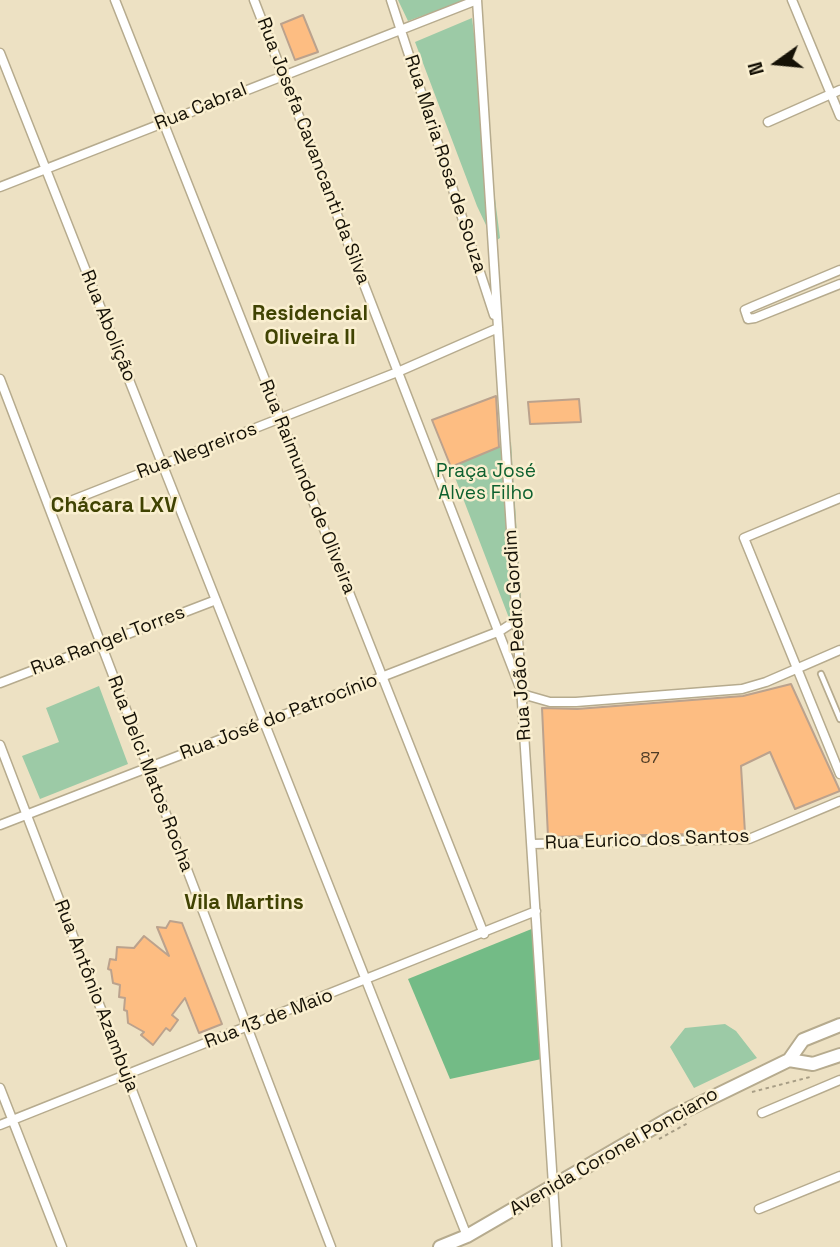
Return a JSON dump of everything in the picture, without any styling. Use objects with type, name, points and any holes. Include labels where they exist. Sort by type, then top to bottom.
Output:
[{"type":"main road","name":"Avenida Coronel Ponciano","points":[[440,1247],[467,1236],[671,1117],[789,1060],[803,1040],[840,1024]]},
{"type":"main road","name":"Avenida Coronel Ponciano","points":[[789,1060],[813,1064],[840,1055]]},
{"type":"street","name":"Rua Raimundo de Oliveira","points":[[115,0],[484,934]]},
{"type":"street","name":"Rua Josefa Cavancanti da Silva","points":[[254,0],[400,371],[522,694]]},
{"type":"street","name":"Rua Maria Rosa de Souza","points":[[391,0],[498,328]]},
{"type":"street","name":"Rua Cabral","points":[[0,187],[477,0]]},
{"type":"street","name":"Rua João Pedro Gordim","points":[[477,0],[557,1247]]},
{"type":"street","points":[[792,0],[840,116]]},
{"type":"street","name":"Rua Abolição","points":[[0,53],[467,1236]]},
{"type":"street","points":[[768,122],[840,90]]},
{"type":"street","points":[[840,270],[754,306],[746,310],[745,314],[748,319],[755,318],[840,284]]},
{"type":"street","name":"Rua Negreiros","points":[[50,509],[400,371],[498,328]]},
{"type":"street","name":"Rua Delci Matos Rocha","points":[[0,379],[331,1247]]},
{"type":"street","points":[[840,498],[744,538],[840,774]]},
{"type":"street","name":"Rua Rangel Torres","points":[[0,683],[216,600]]},
{"type":"street","name":"Rua José do Patrocínio","points":[[0,825],[500,631],[517,621]]},
{"type":"street","points":[[522,694],[550,702],[576,702],[731,690],[766,682],[840,650]]},
{"type":"street","name":"Rua Antônio Azambuja","points":[[0,745],[192,1247]]},
{"type":"street","name":"Rua Eurico dos Santos","points":[[532,844],[749,839],[840,801]]},
{"type":"street","name":"Rua 13 de Maio","points":[[0,1125],[536,911]]},
{"type":"street","points":[[762,1113],[840,1080]]},
{"type":"street","points":[[0,1088],[62,1247]]},
{"type":"street","points":[[759,1209],[840,1176]]},
{"type":"lane","points":[[821,674],[840,719]]},
{"type":"path","points":[[752,1092],[810,1077]]},
{"type":"path","points":[[660,1139],[694,1120]]},
{"type":"green space","points":[[398,0],[466,0],[408,21]]},
{"type":"green space","points":[[472,18],[500,238],[494,242],[477,206],[415,42]]},
{"type":"green space","name":"Praça José Alves Filho","points":[[511,442],[522,614],[509,618],[451,467]]},
{"type":"green space","points":[[99,686],[128,764],[40,799],[22,756],[59,742],[46,708]]},
{"type":"green space","points":[[534,928],[546,1058],[450,1079],[408,979]]},
{"type":"green space","points":[[725,1024],[736,1031],[757,1058],[694,1088],[670,1047],[685,1028]]},
{"type":"building","points":[[303,15],[318,52],[295,60],[281,24]]},
{"type":"building","points":[[496,396],[499,447],[451,467],[432,420]]},
{"type":"building","points":[[579,399],[581,422],[530,424],[528,402]]},
{"type":"building","points":[[791,684],[840,791],[795,809],[770,752],[741,766],[745,833],[548,837],[542,708],[577,709],[743,696]]},
{"type":"building","points":[[170,921],[182,923],[222,1024],[199,1033],[185,998],[172,1015],[178,1020],[170,1031],[166,1028],[153,1045],[141,1035],[144,1032],[128,1023],[127,1011],[124,1010],[125,998],[119,997],[120,985],[113,983],[111,970],[108,969],[110,959],[116,960],[117,947],[134,948],[144,936],[169,956],[157,927],[166,928]]},
{"type":"district","name":"Residencial Oliveira II","points":[[310,326]]},
{"type":"district","name":"Chácara LXV","points":[[114,506]]},
{"type":"district","name":"Vila Martins","points":[[244,903]]}]
